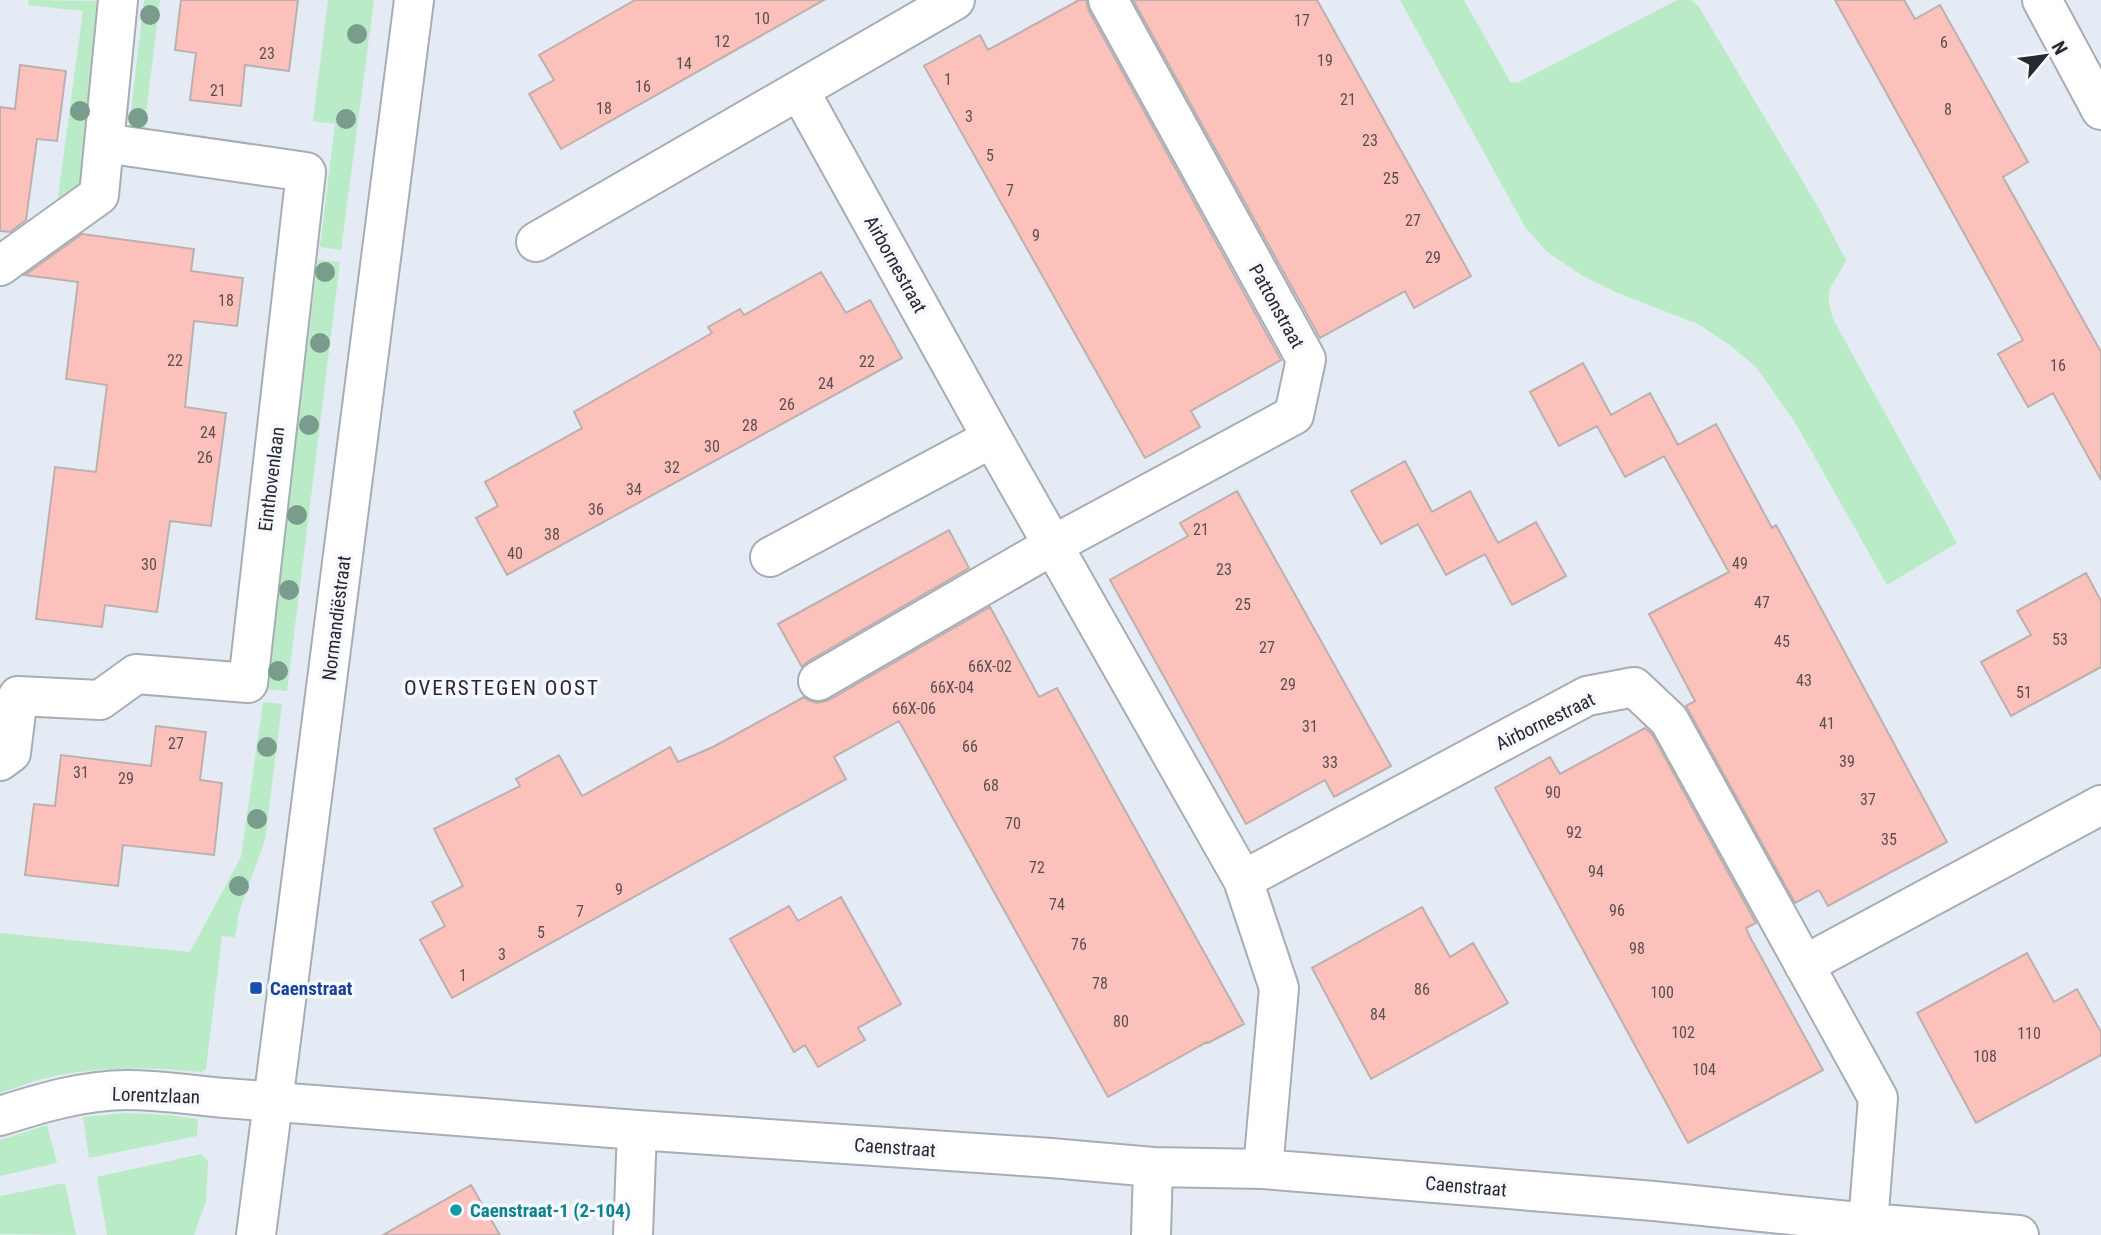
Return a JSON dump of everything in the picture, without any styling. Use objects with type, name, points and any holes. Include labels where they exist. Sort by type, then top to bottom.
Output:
[{"type":"street","points":[[0,266],[99,195],[118,0]]},
{"type":"street","name":"Normandiëstraat","points":[[256,1235],[414,0]]},
{"type":"street","points":[[537,243],[955,0]]},
{"type":"street","name":"Pattonstraat","points":[[1054,545],[1294,415],[1306,359],[1108,0]]},
{"type":"street","points":[[2042,0],[2101,110]]},
{"type":"street","name":"Airbornestraat","points":[[799,90],[992,438],[1243,880],[1279,988],[1263,1169]]},
{"type":"street","name":"Einthovenlaan","points":[[0,761],[11,753],[18,696],[100,700],[136,674],[248,683],[306,172],[104,143]]},
{"type":"street","points":[[770,557],[992,438]]},
{"type":"street","points":[[818,681],[1054,545]]},
{"type":"street","name":"Airbornestraat","points":[[1243,880],[1587,696],[1634,687],[1669,720],[1878,1098],[1868,1223]]},
{"type":"street","points":[[1804,965],[2101,805]]},
{"type":"street","name":"Lorentzlaan","points":[[0,1116],[49,1100],[125,1090],[274,1102]]},
{"type":"street","name":"Caenstraat","points":[[274,1102],[1153,1167],[1263,1169],[1659,1218],[1868,1223],[2019,1235]]},
{"type":"street","points":[[633,1235],[637,1130]]},
{"type":"street","points":[[1151,1235],[1153,1167]]},
{"type":"green space","points":[[29,0],[104,1],[80,191],[57,204],[83,11],[28,5]]},
{"type":"green space","points":[[144,0],[160,0],[144,130],[129,128]]},
{"type":"green space","points":[[328,0],[374,0],[341,250],[320,247],[335,124],[313,121]]},
{"type":"green space","points":[[1400,0],[1464,0],[1511,83],[1519,82],[1677,0],[1691,0],[1699,7],[1818,207],[1846,260],[1830,288],[1830,309],[1834,321],[1957,543],[1887,585],[1796,424],[1756,367],[1730,345],[1698,324],[1620,294],[1583,276],[1547,252],[1525,227]]},
{"type":"green space","points":[[318,260],[340,262],[287,691],[265,689]]},
{"type":"green space","points":[[263,702],[282,704],[265,840],[239,912],[235,937],[222,936],[206,1069],[201,1072],[162,1069],[85,1071],[41,1079],[0,1093],[0,933],[190,952],[241,857]]},
{"type":"green space","points":[[126,1113],[198,1119],[197,1136],[89,1158],[83,1117]]},
{"type":"green space","points":[[47,1125],[57,1163],[0,1176],[0,1140]]},
{"type":"green space","points":[[201,1154],[208,1161],[206,1201],[194,1235],[107,1235],[97,1177]]},
{"type":"green space","points":[[65,1183],[76,1235],[0,1234],[0,1196]]},
{"type":"building","points":[[181,0],[298,0],[289,71],[245,65],[241,106],[190,100],[196,53],[175,50]]},
{"type":"building","points":[[635,0],[824,0],[561,149],[529,94],[554,80],[539,55]]},
{"type":"building","points":[[1079,0],[1086,0],[1089,11],[1281,360],[1191,411],[1200,427],[1145,458],[924,66],[980,35],[988,50]]},
{"type":"building","points":[[1133,0],[1317,0],[1471,276],[1414,308],[1405,291],[1320,338]]},
{"type":"building","points":[[1835,0],[1904,0],[1915,19],[1940,5],[2028,162],[2003,177],[2101,352],[2101,480],[2053,393],[2028,407],[1998,354],[2023,340]]},
{"type":"building","points":[[20,65],[66,71],[57,141],[37,139],[26,220],[10,232],[0,231],[0,107],[15,109]]},
{"type":"building","points":[[82,234],[194,249],[191,271],[243,278],[237,326],[194,321],[185,407],[226,413],[211,526],[170,521],[157,612],[105,605],[102,627],[36,619],[55,467],[96,472],[107,385],[66,379],[78,282],[25,275]]},
{"type":"building","points":[[821,272],[846,313],[870,300],[902,358],[507,575],[476,518],[498,506],[485,482],[582,428],[574,412],[712,333],[708,327],[740,309],[744,315]]},
{"type":"building","points":[[1583,363],[1611,415],[1650,393],[1678,445],[1716,424],[1772,528],[1776,525],[1947,842],[1828,906],[1819,890],[1795,903],[1686,706],[1695,701],[1649,614],[1729,572],[1664,456],[1625,477],[1597,426],[1559,446],[1530,392]]},
{"type":"building","points":[[1405,461],[1432,512],[1470,491],[1498,543],[1536,522],[1566,576],[1512,605],[1485,554],[1446,575],[1418,524],[1381,544],[1351,491]]},
{"type":"building","points":[[1237,491],[1391,766],[1334,797],[1325,780],[1246,824],[1110,580],[1188,536],[1180,523]]},
{"type":"building","points":[[949,530],[969,568],[802,667],[778,624]]},
{"type":"building","points":[[2086,573],[2101,601],[2101,667],[2011,716],[1981,662],[2031,635],[2017,611]]},
{"type":"building","points":[[990,607],[1039,697],[1057,688],[1244,1024],[1108,1097],[899,721],[834,757],[846,779],[452,998],[420,940],[445,926],[432,902],[463,886],[434,829],[520,786],[516,779],[559,755],[582,796],[670,747],[678,762],[713,747],[804,697],[817,703],[829,700]]},
{"type":"building","points":[[156,726],[206,732],[200,780],[222,783],[214,855],[123,845],[118,886],[25,875],[34,804],[55,806],[61,755],[151,766]]},
{"type":"building","points":[[1645,728],[1652,734],[1756,923],[1746,928],[1750,937],[1823,1070],[1688,1143],[1495,788],[1550,757],[1560,774]]},
{"type":"building","points":[[841,897],[901,1004],[858,1028],[865,1040],[818,1067],[805,1045],[794,1052],[730,939],[789,906],[798,921]]},
{"type":"building","points":[[1422,907],[1450,957],[1473,943],[1508,1003],[1371,1079],[1312,968]]},
{"type":"building","points":[[2027,953],[2054,1002],[2077,989],[2101,1032],[2101,1055],[1976,1123],[1917,1013]]},
{"type":"building","name":"Caenstraat-1 (2-104)","points":[[471,1185],[500,1235],[383,1235]]},
{"type":"place","name":"Caenstraat","points":[[256,988]]},
{"type":"place","name":"Caenstraat-1 (2-104)","points":[[456,1210]]},
{"type":"district","name":"OVERSTEGEN OOST","points":[[502,688]]}]
